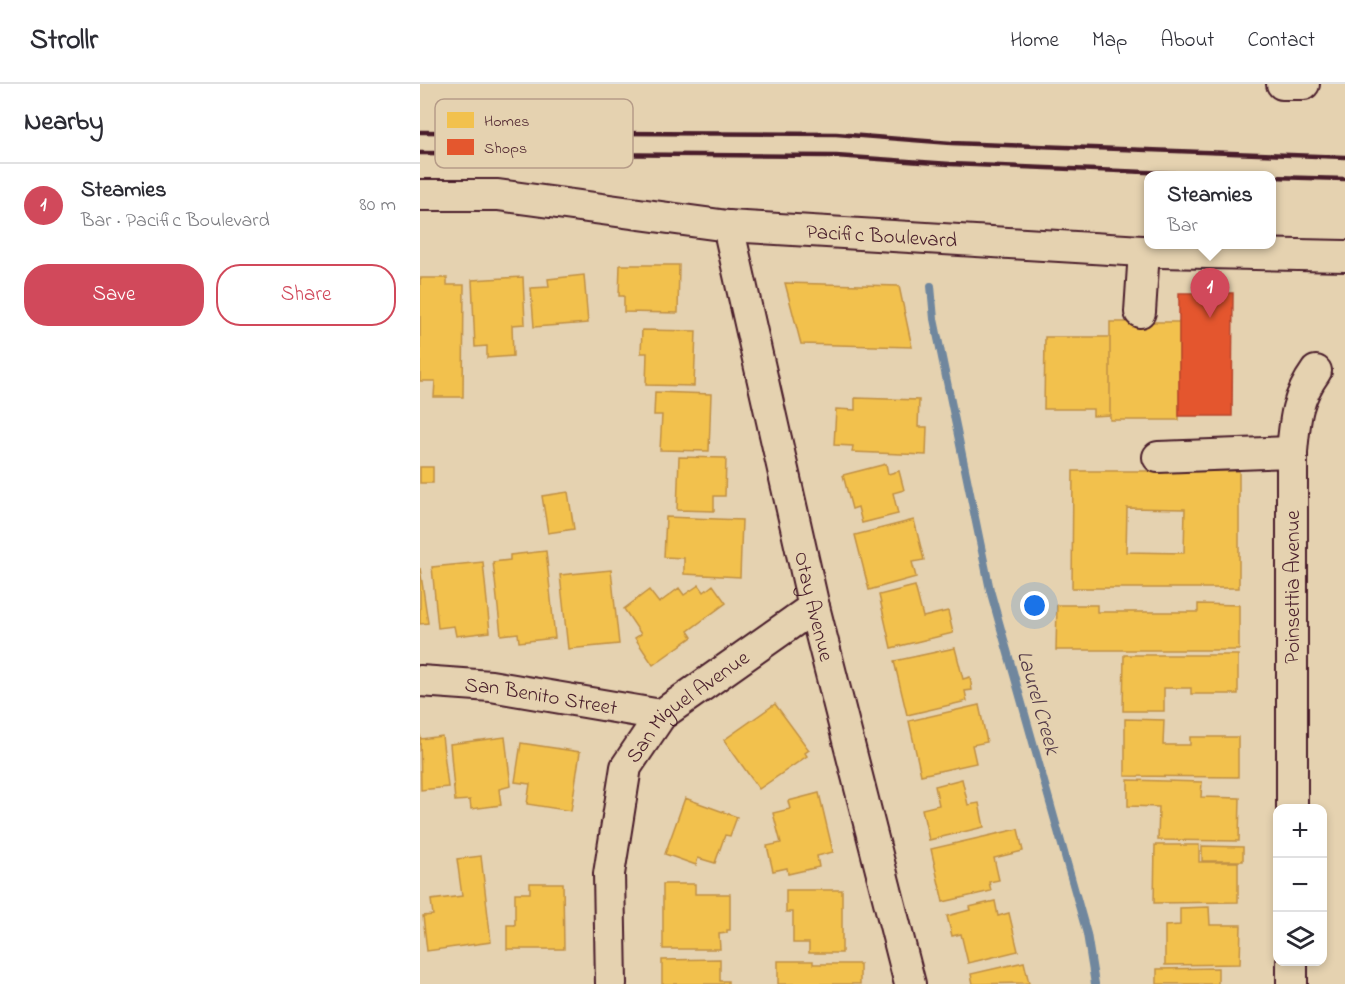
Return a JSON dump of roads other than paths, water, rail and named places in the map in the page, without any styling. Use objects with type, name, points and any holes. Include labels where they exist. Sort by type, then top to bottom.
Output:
[{"type":"street","points":[[1282,84],[1304,84]]},
{"type":"street","name":"Pacific Boulevard","points":[[420,195],[498,195],[728,226],[1144,251],[1345,256]]},
{"type":"street","name":"Otay Avenue","points":[[728,226],[814,607],[910,984]]},
{"type":"street","points":[[1140,312],[1144,251]]},
{"type":"street","name":"Poinsettia Avenue","points":[[1292,804],[1292,452],[1296,415],[1303,388],[1316,371]]},
{"type":"street","points":[[1158,457],[1292,452]]},
{"type":"street","name":"San Miguel Avenue","points":[[611,984],[609,874],[627,767],[661,715],[814,607]]},
{"type":"street","name":"San Benito Street","points":[[420,681],[491,686],[661,715]]},
{"type":"street","points":[[1292,966],[1292,984]]},
{"type":"waterway","name":"Laurel Creek","points":[[931,286],[934,319],[990,590],[1087,934],[1095,984]]},
{"type":"railway","points":[[420,132],[435,132]]},
{"type":"railway","points":[[633,133],[836,134],[951,143],[1345,157]]},
{"type":"railway","points":[[420,153],[435,153]]},
{"type":"railway","points":[[633,155],[836,156],[950,164],[1144,172]]},
{"type":"railway","points":[[1276,177],[1345,179]]},
{"type":"place","name":"Steamies","points":[[1210,318]]}]
